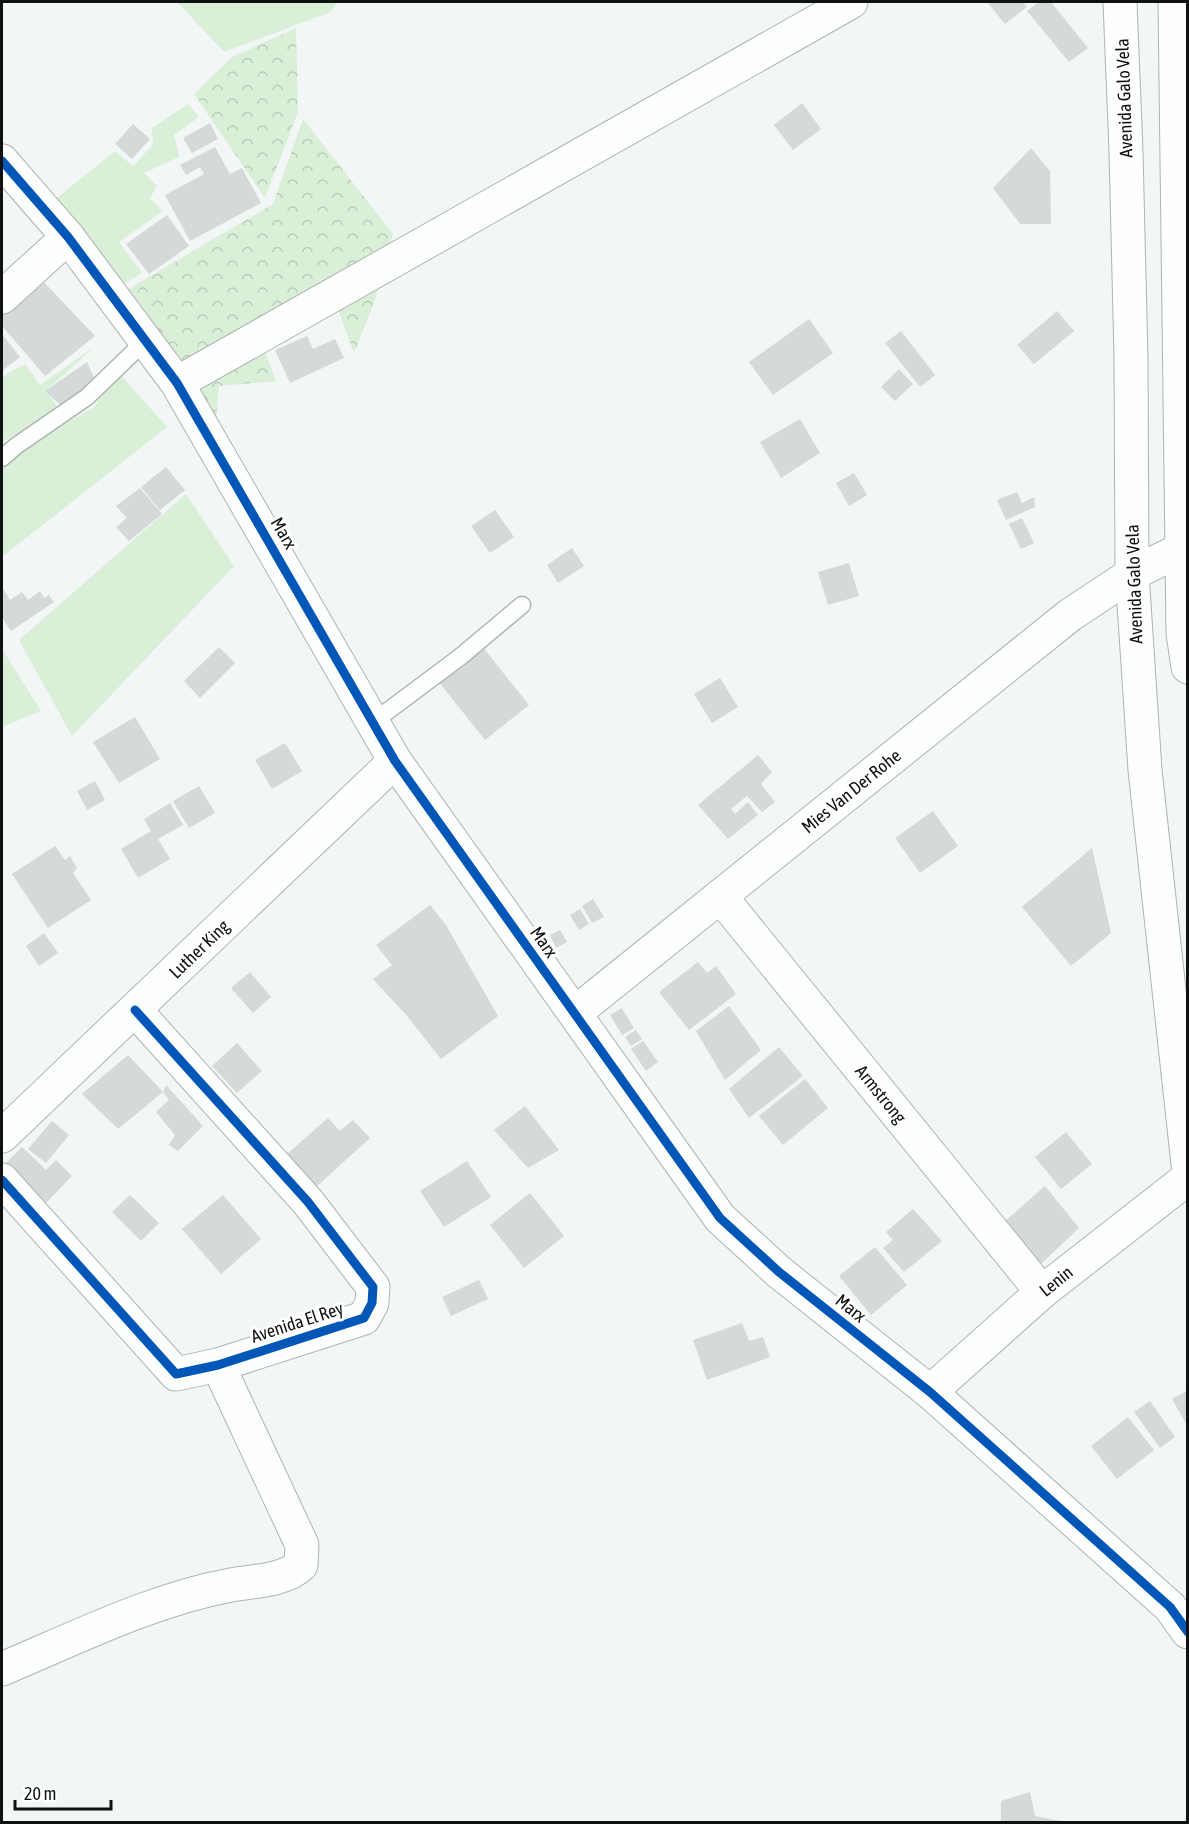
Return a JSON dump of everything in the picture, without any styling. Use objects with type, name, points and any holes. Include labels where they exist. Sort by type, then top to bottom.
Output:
[{"type":"street","points":[[177,383],[851,2]]},
{"type":"street","name":"Avenida Galo Vela","points":[[1120,2],[1131,358],[1132,574],[1145,770],[1188,1164]]},
{"type":"street","points":[[1175,2],[1183,633],[1188,667]]},
{"type":"street","name":"Marx","points":[[2,161],[68,237],[177,383],[395,761],[720,1218],[779,1272],[930,1392],[1170,1607],[1188,1632]]},
{"type":"street","points":[[2,297],[68,237]]},
{"type":"street","name":"Mies Van Der Rohe","points":[[574,1013],[1070,615],[1132,574],[1182,549]]},
{"type":"street","name":"Luther King","points":[[2,1136],[395,761]]},
{"type":"street","name":"Armstrong","points":[[720,896],[1042,1292]]},
{"type":"street","name":"Avenida El Rey","points":[[2,1180],[176,1374],[218,1365],[364,1318],[372,1303],[373,1287],[308,1202],[135,1010]]},
{"type":"street","name":"Lenin","points":[[930,1392],[1042,1292],[1188,1178]]},
{"type":"street","points":[[2,1669],[142,1611],[210,1589],[275,1577],[294,1571],[300,1565],[302,1545],[218,1365]]},
{"type":"lane","points":[[2,458],[87,397],[146,341]]},
{"type":"lane","points":[[373,722],[459,657],[522,605]]},
{"type":"green space","points":[[177,2],[338,2],[331,12],[224,52]]},
{"type":"green space","points":[[296,28],[298,112],[265,198],[194,94],[232,57]]},
{"type":"green space","points":[[188,104],[199,117],[174,135],[179,157],[144,173],[157,186],[150,198],[163,211],[119,242],[142,273],[104,296],[42,210],[115,151],[133,166],[153,145],[152,128]]},
{"type":"green space","points":[[303,119],[393,234],[375,300],[354,353],[333,296],[259,335],[276,381],[219,386],[214,441],[120,294],[273,204]]},
{"type":"green space","points":[[94,347],[46,391],[60,410],[2,442],[2,377],[25,364],[40,385]]},
{"type":"green space","points":[[118,372],[167,427],[2,557],[2,466],[19,450],[94,407]]},
{"type":"green space","points":[[186,494],[234,566],[72,736],[19,640]]},
{"type":"green space","points":[[2,649],[41,711],[2,727]]},
{"type":"building","points":[[987,2],[1023,2],[1027,7],[1005,24]]},
{"type":"building","points":[[1039,2],[1051,2],[1088,48],[1069,62],[1027,11]]},
{"type":"building","points":[[802,103],[821,129],[793,150],[774,125]]},
{"type":"building","points":[[210,123],[218,139],[192,153],[183,138]]},
{"type":"building","points":[[133,124],[150,139],[132,159],[115,144]]},
{"type":"building","points":[[215,147],[230,174],[242,168],[261,203],[190,241],[165,195],[204,174],[200,167],[186,175],[180,165]]},
{"type":"building","points":[[1031,148],[1050,171],[1051,224],[1020,224],[993,188]]},
{"type":"building","points":[[167,215],[189,246],[149,274],[126,244]]},
{"type":"building","points":[[41,279],[95,336],[45,376],[2,326],[2,310]]},
{"type":"building","points":[[1057,311],[1074,331],[1034,364],[1017,345]]},
{"type":"building","points":[[809,319],[833,353],[773,395],[749,362]]},
{"type":"building","points":[[901,331],[935,375],[920,387],[885,343]]},
{"type":"building","points":[[2,334],[20,357],[2,371]]},
{"type":"building","points":[[307,336],[313,349],[335,339],[344,358],[290,383],[275,350]]},
{"type":"building","points":[[87,362],[95,380],[65,409],[45,391]]},
{"type":"building","points":[[899,369],[913,384],[895,401],[881,387]]},
{"type":"building","points":[[800,419],[820,453],[781,478],[760,442]]},
{"type":"building","points":[[166,467],[185,490],[160,510],[141,487]]},
{"type":"building","points":[[854,473],[867,495],[849,506],[836,483]]},
{"type":"building","points":[[140,488],[162,514],[129,541],[116,527],[127,518],[116,506]]},
{"type":"building","points":[[1017,492],[1022,503],[1034,497],[1035,507],[1006,520],[997,500]]},
{"type":"building","points":[[495,510],[514,537],[490,553],[471,526]]},
{"type":"building","points":[[1022,518],[1034,543],[1021,549],[1009,524]]},
{"type":"building","points":[[572,548],[584,566],[558,583],[547,565]]},
{"type":"building","points":[[849,563],[859,596],[828,605],[818,572]]},
{"type":"building","points":[[2,587],[10,600],[22,592],[28,600],[40,591],[44,598],[49,595],[54,602],[11,631],[2,617]]},
{"type":"building","points":[[482,646],[529,705],[485,740],[438,681]]},
{"type":"building","points":[[219,647],[235,663],[200,698],[184,681]]},
{"type":"building","points":[[720,678],[738,707],[712,723],[694,694]]},
{"type":"building","points":[[135,717],[160,759],[119,783],[93,742]]},
{"type":"building","points":[[285,743],[302,771],[272,789],[255,760]]},
{"type":"building","points":[[758,755],[772,772],[761,784],[775,802],[762,812],[747,796],[731,809],[735,814],[748,802],[758,815],[728,839],[698,805]]},
{"type":"building","points":[[95,781],[105,800],[87,810],[77,791]]},
{"type":"building","points":[[199,786],[215,813],[189,828],[173,801]]},
{"type":"building","points":[[170,803],[183,825],[158,839],[170,859],[138,878],[121,849],[151,831],[144,819]]},
{"type":"building","points":[[933,811],[958,846],[920,873],[895,838]]},
{"type":"building","points":[[55,846],[65,860],[70,856],[77,868],[73,873],[91,900],[48,928],[12,874]]},
{"type":"building","points":[[1092,848],[1111,933],[1071,966],[1022,907]]},
{"type":"building","points":[[593,899],[604,917],[592,923],[582,906]]},
{"type":"building","points":[[430,905],[446,925],[498,1016],[441,1059],[408,1017],[373,979],[392,965],[376,945]]},
{"type":"building","points":[[580,909],[589,924],[579,930],[570,915]]},
{"type":"building","points":[[560,930],[567,942],[556,948],[550,935]]},
{"type":"building","points":[[44,933],[58,953],[39,966],[26,946]]},
{"type":"building","points":[[698,962],[707,973],[716,966],[736,994],[689,1030],[659,992]]},
{"type":"building","points":[[250,972],[271,997],[253,1013],[231,988]]},
{"type":"building","points":[[729,1006],[761,1050],[725,1080],[696,1031]]},
{"type":"building","points":[[622,1008],[634,1028],[622,1035],[610,1015]]},
{"type":"building","points":[[636,1030],[642,1039],[631,1046],[625,1037]]},
{"type":"building","points":[[643,1041],[658,1062],[646,1071],[631,1049]]},
{"type":"building","points":[[237,1043],[262,1071],[237,1093],[212,1066]]},
{"type":"building","points":[[779,1047],[803,1076],[749,1118],[729,1089]]},
{"type":"building","points":[[128,1055],[163,1092],[118,1129],[82,1094]]},
{"type":"building","points":[[805,1079],[828,1108],[783,1145],[759,1116]]},
{"type":"building","points":[[166,1085],[203,1126],[178,1151],[169,1145],[175,1135],[156,1112],[169,1100],[163,1092]]},
{"type":"building","points":[[525,1106],[559,1150],[528,1168],[494,1130]]},
{"type":"building","points":[[328,1118],[340,1131],[353,1120],[370,1138],[316,1187],[286,1155]]},
{"type":"building","points":[[52,1121],[69,1135],[46,1163],[28,1149]]},
{"type":"building","points":[[1066,1132],[1092,1164],[1061,1189],[1035,1157]]},
{"type":"building","points":[[22,1147],[46,1170],[56,1160],[72,1176],[46,1203],[5,1164]]},
{"type":"building","points":[[467,1161],[491,1197],[444,1227],[420,1191]]},
{"type":"building","points":[[1045,1186],[1079,1228],[1039,1266],[1004,1222]]},
{"type":"building","points":[[530,1193],[564,1236],[524,1268],[490,1225]]},
{"type":"building","points":[[130,1195],[159,1223],[141,1241],[112,1212]]},
{"type":"building","points":[[223,1195],[261,1239],[221,1274],[182,1229]]},
{"type":"building","points":[[913,1209],[942,1241],[904,1272],[883,1248],[893,1240],[886,1232]]},
{"type":"building","points":[[875,1247],[907,1285],[871,1315],[839,1276]]},
{"type":"building","points":[[479,1280],[488,1299],[451,1316],[442,1297]]},
{"type":"building","points":[[742,1323],[749,1341],[763,1337],[770,1357],[707,1380],[693,1340]]},
{"type":"building","points":[[1188,1390],[1188,1427],[1172,1399]]},
{"type":"building","points":[[1150,1401],[1175,1437],[1160,1448],[1134,1412]]},
{"type":"building","points":[[1128,1417],[1154,1450],[1117,1479],[1091,1446]]},
{"type":"building","points":[[1030,1792],[1035,1816],[1062,1822],[1001,1822],[1001,1801]]},
{"type":"cycle path","points":[[2,161],[68,237],[177,383],[395,761],[720,1218],[779,1272],[930,1392],[1170,1607],[1188,1632]]},
{"type":"cycle path","points":[[2,1180],[176,1374],[218,1365],[364,1318],[372,1303],[373,1287],[308,1202],[135,1010]]}]
